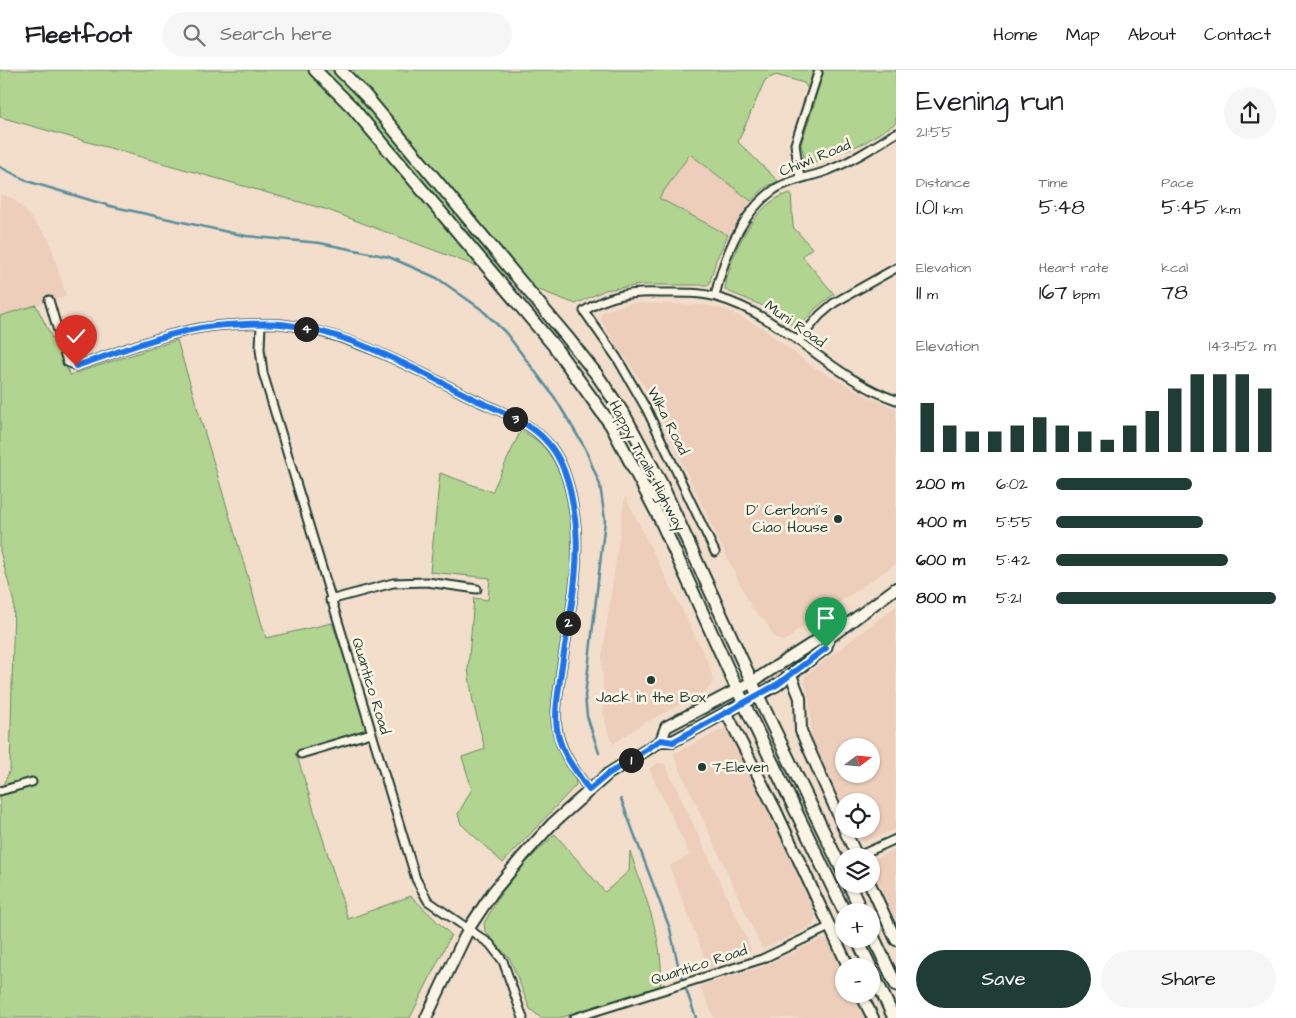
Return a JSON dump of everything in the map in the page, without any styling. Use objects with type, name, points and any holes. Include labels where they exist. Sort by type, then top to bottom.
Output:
[{"type":"main road","name":"Happy Trails Highway","points":[[315,70],[343,96],[554,346],[610,425],[660,519],[744,702],[840,903]]},
{"type":"main road","name":"Happy Trails Highway","points":[[340,70],[365,96],[567,337],[625,416],[661,483],[758,695],[835,855]]},
{"type":"main road","points":[[879,948],[896,985]]},
{"type":"main road","points":[[880,988],[894,1018]]},
{"type":"street","points":[[800,179],[795,144],[818,73]]},
{"type":"street","name":"Chiwi Road","points":[[715,296],[723,264],[745,221],[757,205],[776,189],[830,170],[896,133]]},
{"type":"street","points":[[799,340],[820,315],[834,304],[896,268]]},
{"type":"street","name":"Muni Road","points":[[584,311],[599,301],[630,292],[715,296],[768,319],[799,340],[830,366],[855,382],[896,400]]},
{"type":"street","points":[[49,300],[68,362],[76,366],[180,333],[224,325],[287,325],[352,342],[404,364],[532,427],[549,444],[560,461],[570,488],[577,537],[557,706],[557,729],[568,760],[589,790]]},
{"type":"street","name":"Wika Road","points":[[584,311],[617,358],[647,410],[714,552]]},
{"type":"street","name":"Quantico Road","points":[[261,324],[260,349],[263,373],[330,600],[416,879],[428,901],[490,944],[504,961],[523,1018]]},
{"type":"street","points":[[330,600],[393,583],[427,582],[477,589]]},
{"type":"street","points":[[426,1018],[469,928],[493,892],[522,856],[552,824],[589,790],[608,774],[661,740],[666,727],[752,682],[820,639],[829,638],[896,588]]},
{"type":"street","points":[[661,740],[673,742],[791,675],[826,648],[829,638]]},
{"type":"street","points":[[791,675],[800,698],[800,731],[835,808]]},
{"type":"street","points":[[726,712],[844,958]]},
{"type":"street","points":[[301,754],[371,733]]},
{"type":"street","points":[[0,791],[32,782]]},
{"type":"street","points":[[876,848],[896,839]]},
{"type":"street","points":[[874,893],[896,940]]},
{"type":"street","name":"Quantico Road","points":[[574,1018],[761,959],[829,927]]},
{"type":"street","points":[[866,1003],[873,1018]]},
{"type":"shaded area","points":[[690,153],[751,201],[728,235],[659,198]]},
{"type":"shaded area","points":[[0,194],[12,198],[20,205],[49,239],[66,296],[0,316]]},
{"type":"shaded area","points":[[631,303],[704,305],[726,310],[761,327],[810,365],[868,397],[896,408],[896,564],[795,632],[793,636],[783,641],[775,638],[765,621],[751,607],[648,392],[601,321],[601,314],[604,311]]},
{"type":"shaded area","points":[[625,496],[708,662],[713,678],[712,684],[706,691],[642,724],[613,744],[608,733],[603,710],[602,657]]},
{"type":"shaded area","points":[[896,606],[896,829],[880,836],[880,793],[837,793],[812,738],[809,697],[804,680],[805,676]]},
{"type":"shaded area","points":[[727,727],[731,730],[816,916],[813,926],[762,949],[673,754]]},
{"type":"shaded area","points":[[658,763],[665,764],[751,948],[750,952],[709,969],[669,866],[690,855],[649,769]]},
{"type":"shaded area","points":[[859,838],[874,838],[862,843]]},
{"type":"shaded area","points":[[896,849],[896,920],[880,887],[880,856]]},
{"type":"shaded area","points":[[821,939],[830,941],[838,958],[835,958],[835,1003],[858,1003],[866,1018],[714,1018],[700,986],[762,967]]},
{"type":"green space","points":[[0,70],[896,70],[896,123],[864,143],[806,165],[801,144],[816,99],[804,83],[776,75],[765,80],[738,142],[778,181],[764,188],[751,201],[690,154],[659,198],[728,235],[716,260],[709,285],[640,285],[605,290],[576,304],[328,210],[0,117]]},
{"type":"green space","points":[[791,193],[793,227],[812,248],[802,256],[834,294],[816,308],[798,329],[761,305],[725,290],[732,261],[746,231],[766,206],[778,198]]},
{"type":"green space","points":[[36,305],[70,375],[177,340],[266,638],[332,623],[371,733],[297,756],[348,919],[411,896],[451,935],[410,1018],[0,1018],[0,792],[10,770],[14,603],[0,551],[0,316]]},
{"type":"green space","points":[[521,430],[535,439],[547,451],[561,477],[569,507],[572,541],[571,576],[568,611],[552,707],[557,745],[574,776],[576,785],[503,863],[461,824],[458,814],[472,789],[462,757],[485,749],[473,702],[468,669],[474,598],[488,600],[490,578],[430,572],[440,473],[492,492]]},
{"type":"green space","points":[[555,834],[605,892],[629,871],[630,851],[657,937],[660,955],[660,990],[559,1018],[541,1018],[530,1009],[510,959],[485,931],[484,923],[502,892],[526,863]]},
{"type":"waterway","points":[[0,167],[30,182],[110,206],[246,236],[320,243],[389,257],[437,278],[481,309],[506,333],[555,398],[585,448],[600,485],[605,520],[585,696],[587,716],[599,753]]},
{"type":"waterway","points":[[621,799],[670,929],[679,969],[696,1018]]},
{"type":"place","name":"D' Cerboni's Ciao House","points":[[838,519]]},
{"type":"place","name":"Jack in the Box","points":[[651,680]]},
{"type":"place","name":"7-Eleven","points":[[702,767]]},
{"type":"route","points":[[76,366],[180,333],[224,325],[287,325],[314,330],[352,342],[404,364],[532,427],[549,444],[560,461],[570,488],[575,513],[577,537],[557,706],[557,729],[561,745],[568,760],[589,790],[608,774],[661,740],[673,742],[778,684],[826,648]]}]
